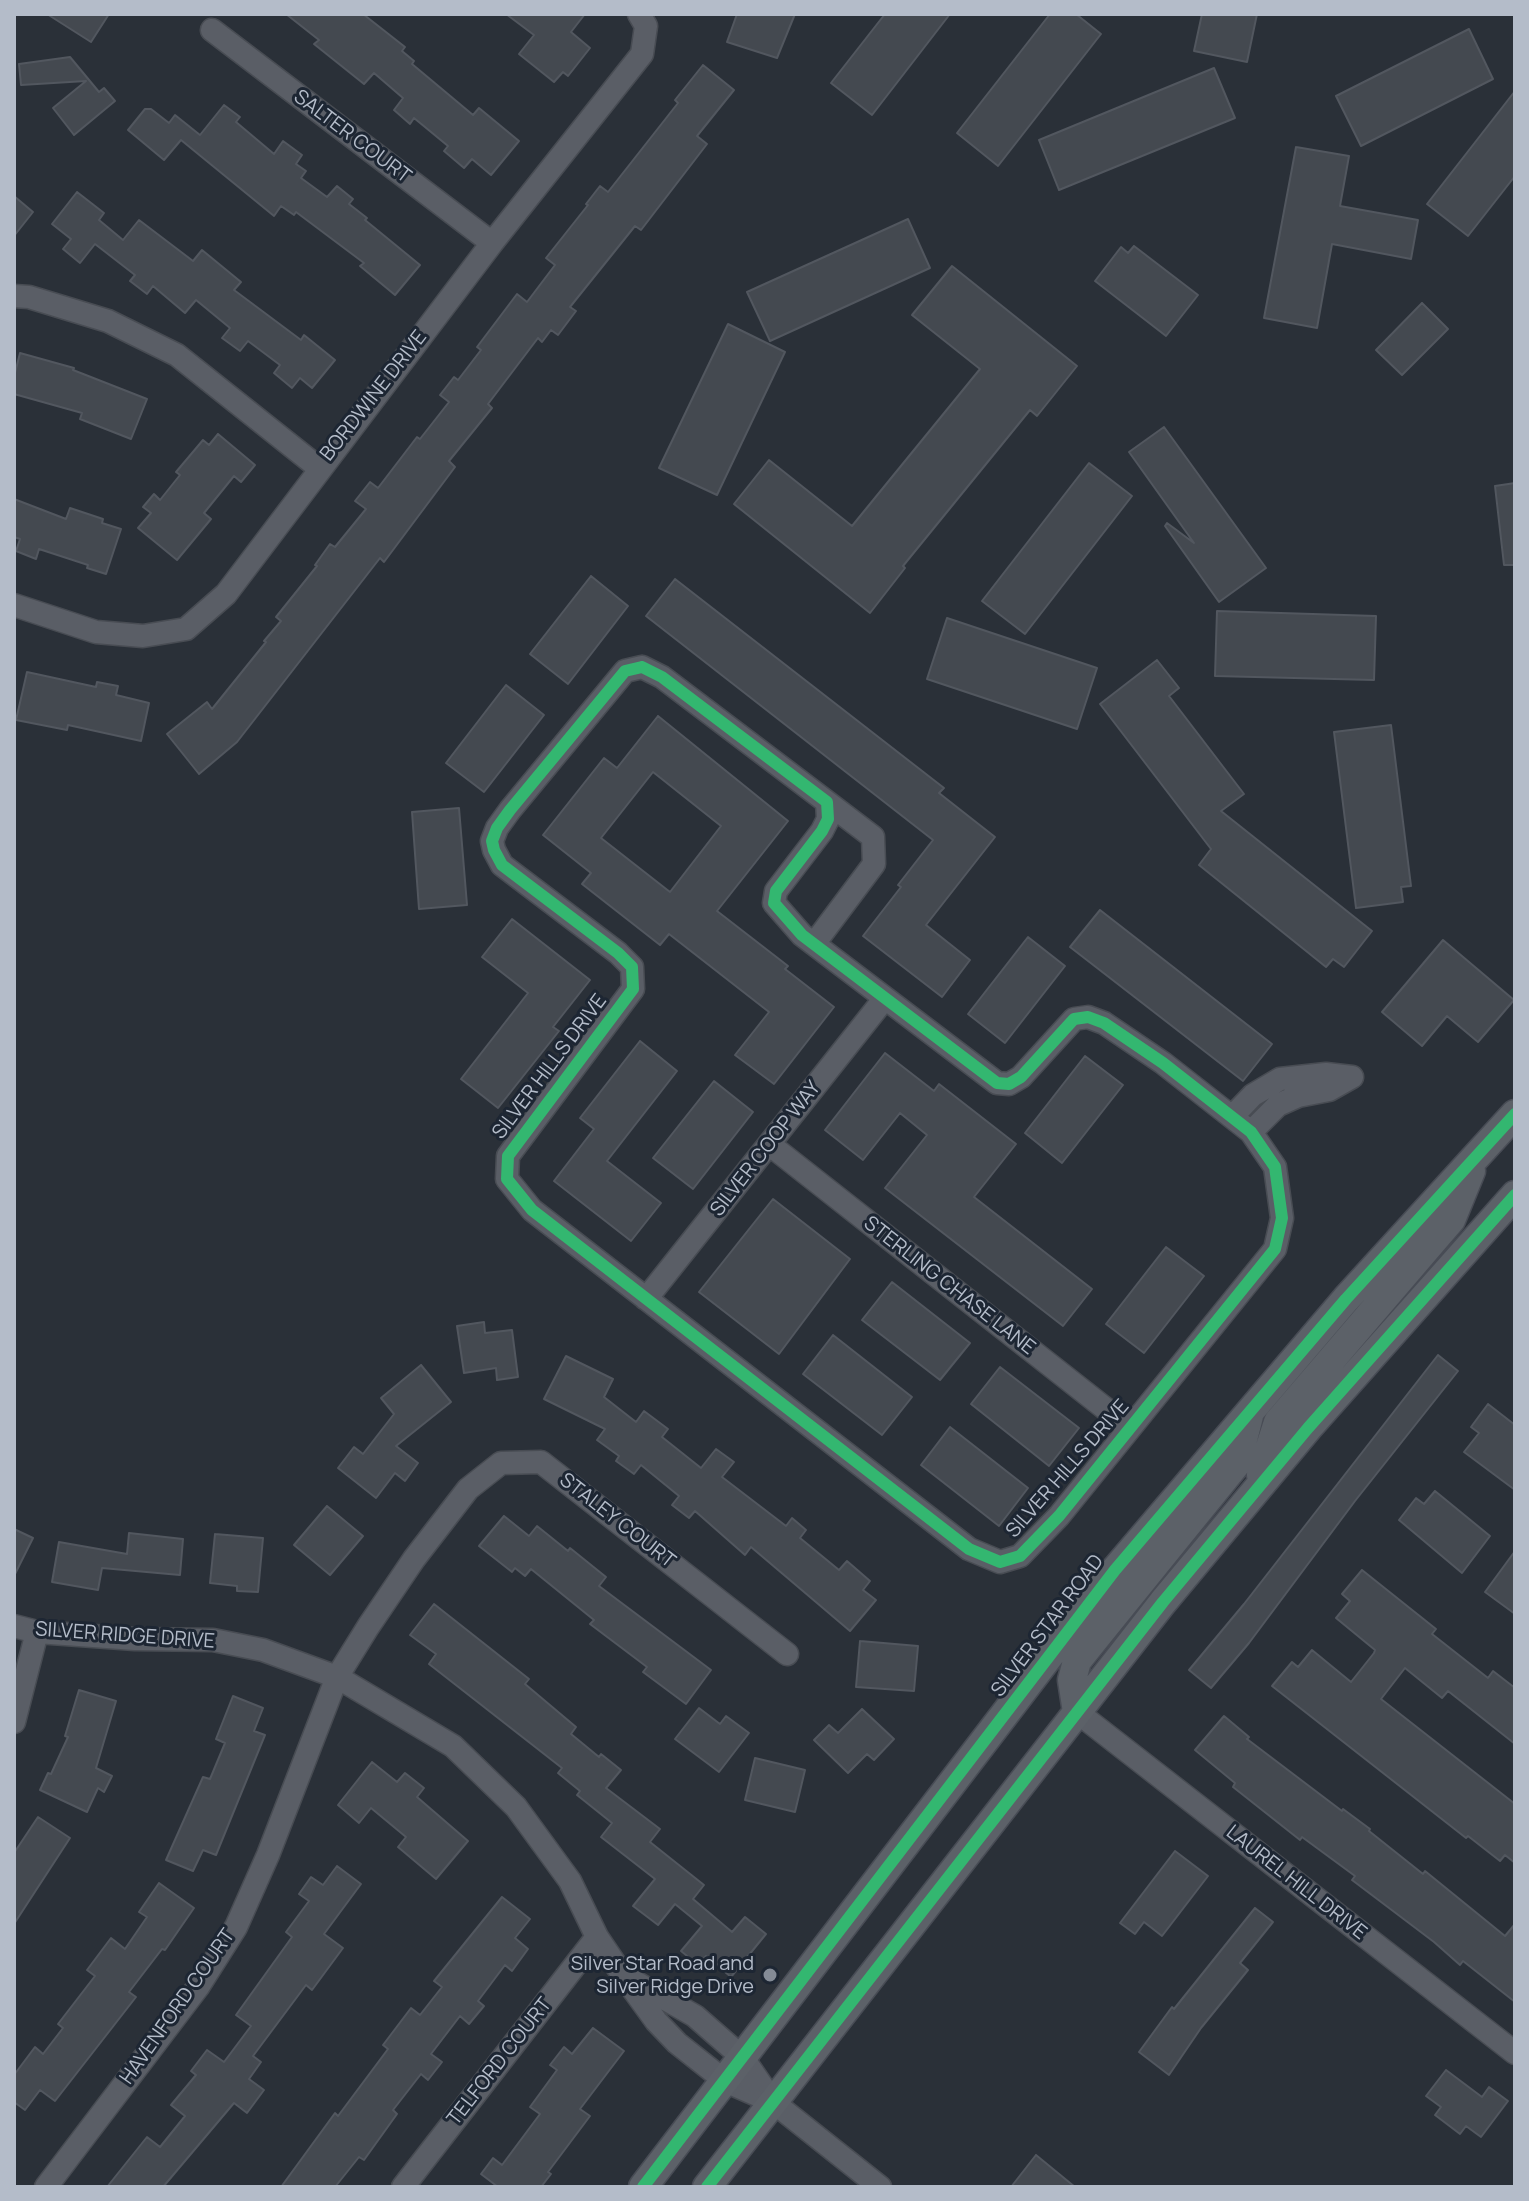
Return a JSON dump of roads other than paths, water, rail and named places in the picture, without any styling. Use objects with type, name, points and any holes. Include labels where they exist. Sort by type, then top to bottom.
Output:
[{"type":"main road","name":"SILVER STAR ROAD","points":[[643,2187],[1115,1570],[1346,1299],[1515,1114]]},
{"type":"main road","points":[[1255,1491],[1278,1422],[1451,1220],[1476,1156]]},
{"type":"main road","points":[[707,2187],[1163,1602],[1255,1491],[1515,1195]]},
{"type":"main road","points":[[1077,1712],[1072,1680],[1077,1661],[1237,1463],[1251,1408]]},
{"type":"street","name":"BORDWINE DRIVE","points":[[14,605],[96,632],[143,636],[186,629],[226,594],[492,243],[642,54],[646,26],[639,14]]},
{"type":"street","name":"SALTER COURT","points":[[212,30],[492,243]]},
{"type":"street","points":[[14,296],[29,297],[108,321],[177,355],[319,468]]},
{"type":"street","name":"SILVER HILLS DRIVE","points":[[642,667],[662,677],[827,802],[828,819],[822,831],[776,891],[774,903],[802,935],[997,1083],[1009,1084],[1021,1077],[1074,1019],[1088,1017],[1104,1023],[1163,1063],[1251,1132],[1275,1167],[1282,1218],[1275,1249],[1059,1516],[1020,1556],[1000,1562],[969,1549],[646,1299],[532,1210],[507,1179],[508,1156],[633,989],[632,967],[502,865],[492,841],[497,828],[625,671],[642,667]]},
{"type":"street","points":[[814,944],[874,864],[873,837],[827,802]]},
{"type":"street","name":"SILVER COOP WAY","points":[[646,1299],[885,998]]},
{"type":"street","points":[[1232,1117],[1253,1095],[1280,1079],[1326,1074],[1352,1077],[1329,1090],[1298,1096],[1278,1105],[1251,1132]]},
{"type":"street","name":"STERLING CHASE LANE","points":[[769,1144],[1130,1428]]},
{"type":"street","name":"STALEY COURT","points":[[337,1677],[432,1535],[468,1489],[501,1463],[541,1462],[787,1654]]},
{"type":"street","name":"SILVER RIDGE DRIVE","points":[[14,1626],[37,1632],[135,1639],[213,1640],[263,1650],[337,1677],[453,1746],[516,1807],[570,1881],[597,1937],[656,2021],[677,2043],[725,2081],[773,2102]]},
{"type":"street","points":[[14,1722],[37,1632]]},
{"type":"street","name":"HAVENFORD COURT","points":[[46,2187],[198,1987],[236,1927],[268,1855],[337,1677]]},
{"type":"street","name":"LAUREL HILL DRIVE","points":[[1077,1712],[1515,2053]]},
{"type":"street","name":"TELFORD COURT","points":[[403,2187],[597,1937]]},
{"type":"street","name":"SILVER RIDGE DRIVE","points":[[622,1974],[695,2016],[743,2058],[773,2102]]},
{"type":"street","points":[[773,2102],[880,2187]]},
{"type":"place","name":"Silver Star Road and Silver Ridge Drive","points":[[770,1975]]}]
